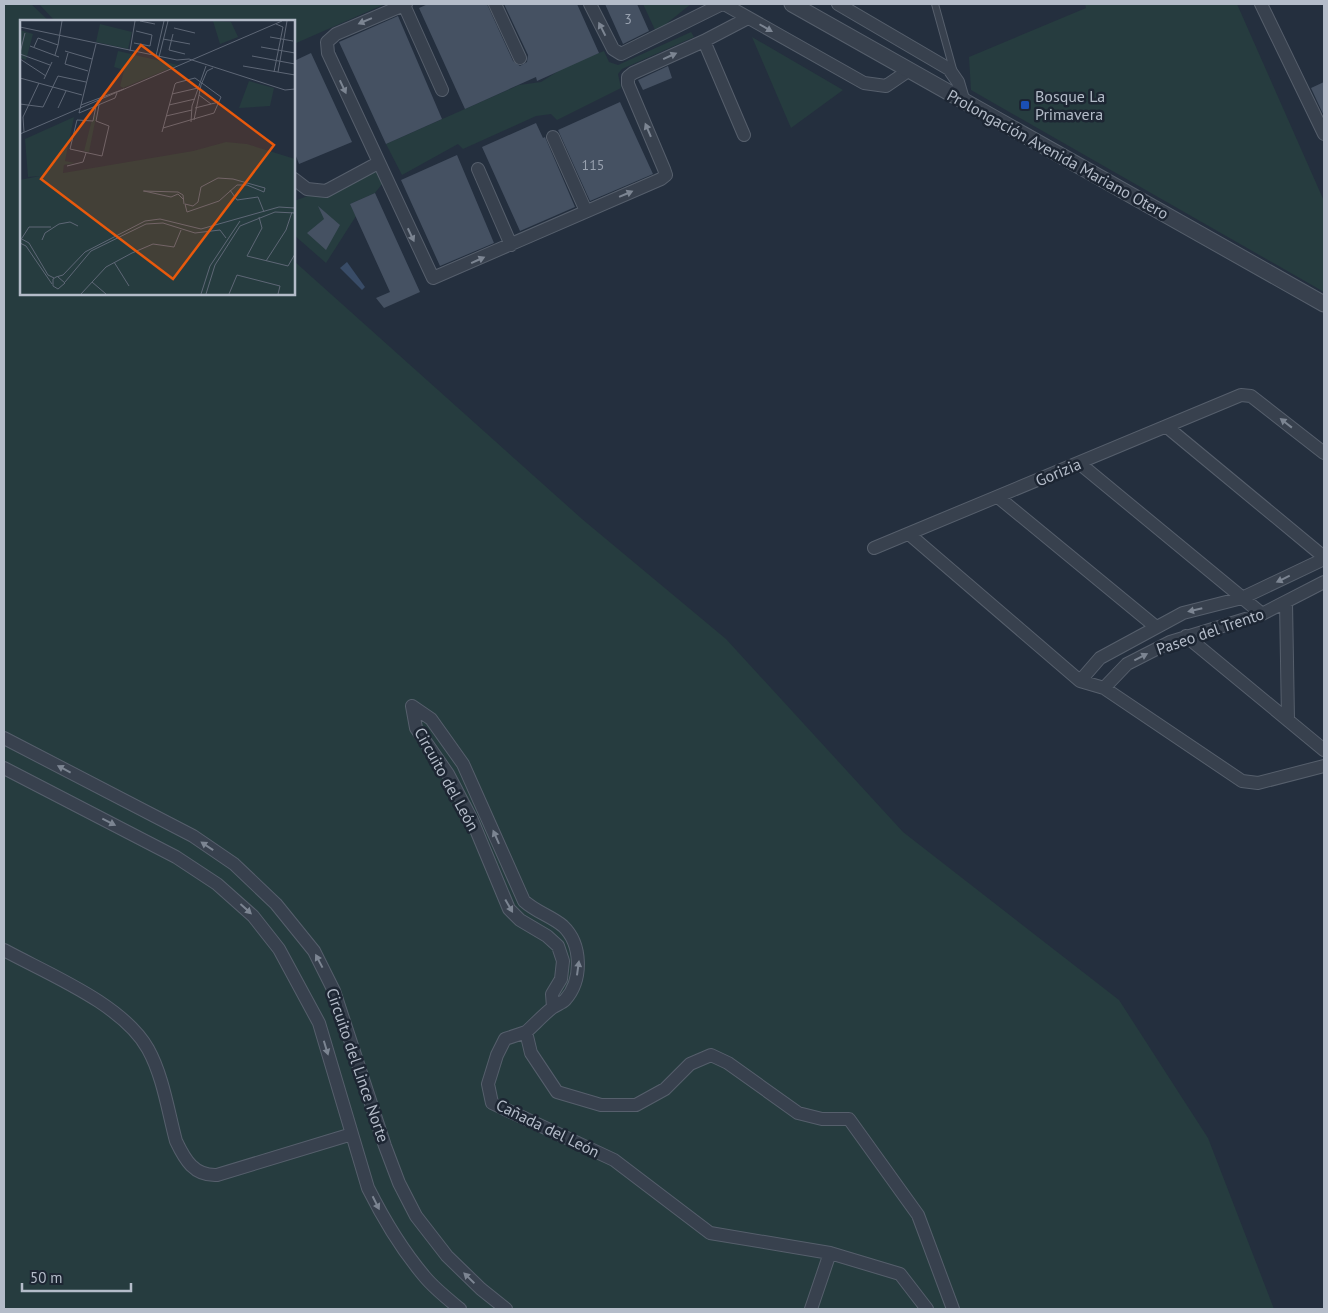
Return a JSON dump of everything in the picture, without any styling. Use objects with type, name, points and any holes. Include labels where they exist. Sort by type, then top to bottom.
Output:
[{"type":"street","points":[[442,90],[405,4],[336,34],[327,42],[328,53],[433,278],[661,179],[666,175],[628,84],[628,77],[748,18]]},
{"type":"street","points":[[495,4],[520,58]]},
{"type":"street","points":[[590,4],[616,53],[621,54],[723,4],[864,83],[886,86],[908,71]]},
{"type":"street","name":"Prolongación Avenida Mariano Otero","points":[[792,4],[1324,304]]},
{"type":"street","points":[[838,4],[949,69],[962,90],[963,99]]},
{"type":"street","points":[[1261,4],[1324,134]]},
{"type":"street","points":[[704,41],[744,134]]},
{"type":"street","points":[[553,137],[586,211]]},
{"type":"street","points":[[295,180],[307,189],[326,191],[378,163]]},
{"type":"street","points":[[478,169],[511,245]]},
{"type":"street","name":"Gorizia","points":[[874,548],[1167,428],[1241,395],[1251,396],[1324,453]]},
{"type":"street","points":[[1167,428],[1324,558]]},
{"type":"street","points":[[1080,463],[1262,614]]},
{"type":"street","points":[[998,497],[1156,627]]},
{"type":"street","points":[[909,534],[1080,681],[1104,688],[1242,781],[1258,783],[1324,766]]},
{"type":"street","name":"Paseo del Trento","points":[[1080,681],[1100,658],[1183,612],[1242,598],[1324,558]]},
{"type":"street","name":"Paseo del Trento","points":[[1104,688],[1127,664],[1186,636],[1262,614],[1324,582]]},
{"type":"street","points":[[1286,602],[1288,720]]},
{"type":"street","points":[[1186,636],[1324,750]]},
{"type":"street","name":"Circuito del León","points":[[526,1032],[553,1007],[565,1000],[577,976],[579,959],[572,936],[562,925],[534,910],[524,900],[463,764],[431,719],[412,706],[416,728],[448,774],[472,820],[509,909],[520,920],[547,936],[558,946],[563,962],[561,979],[552,994],[553,1007]]},
{"type":"street","name":"Circuito del Lince Norte","points":[[4,738],[193,836],[234,864],[276,904],[314,951],[334,991],[388,1155],[399,1183],[416,1216],[447,1256],[481,1289],[506,1309]]},
{"type":"street","name":"Circuito del Lince Norte","points":[[4,768],[176,857],[217,884],[253,916],[279,949],[319,1023],[368,1188],[394,1236],[426,1279],[460,1309]]},
{"type":"street","points":[[4,950],[107,1006],[138,1035],[153,1059],[181,1152],[188,1164],[203,1174],[217,1174],[352,1134]]},
{"type":"street","points":[[526,1032],[531,1053],[557,1092],[601,1105],[636,1106],[665,1089],[690,1064],[711,1055],[728,1063],[798,1113],[822,1119],[849,1120],[918,1216],[953,1309]]},
{"type":"street","name":"Cañada del León","points":[[526,1032],[505,1039],[497,1055],[488,1084],[492,1103],[614,1160],[710,1233],[830,1253],[900,1274],[927,1309]]},
{"type":"street","points":[[811,1309],[830,1253]]},
{"type":"lane","points":[[935,4],[954,75]]},
{"type":"green space","points":[[4,4],[31,4],[48,20],[20,20],[20,295],[295,295],[295,262],[582,519],[726,639],[903,832],[1119,1000],[1208,1138],[1274,1309],[4,1309]]},
{"type":"green space","points":[[39,4],[385,4],[295,44],[295,20],[54,20]]},
{"type":"green space","points":[[643,4],[691,4],[656,32]]},
{"type":"green space","points":[[1085,4],[1237,4],[1324,201],[1324,292],[971,90],[969,57],[1086,8]]},
{"type":"green space","points":[[691,32],[694,37],[622,69],[618,74],[621,88],[557,120],[551,114],[536,116],[463,149],[458,144],[402,175],[386,144],[519,85],[541,82],[566,66],[604,51],[609,62],[618,65]]},
{"type":"green space","points":[[752,37],[843,90],[791,128]]},
{"type":"green space","points":[[381,169],[386,179],[375,193],[350,204],[356,216],[326,263],[295,236],[295,201]]},
{"type":"water","points":[[347,262],[365,287],[362,290],[340,268]]},
{"type":"building","points":[[428,4],[487,4],[513,61],[520,66],[527,62],[528,55],[504,4],[577,4],[599,53],[537,81],[536,77],[465,109],[419,8]]},
{"type":"building","points":[[605,4],[637,4],[649,31],[623,44]]},
{"type":"building","points":[[398,16],[442,119],[386,144],[339,42]]},
{"type":"building","points":[[311,53],[352,142],[299,164],[295,154],[295,61]]},
{"type":"building","points":[[668,66],[672,78],[643,90],[638,80]]},
{"type":"building","points":[[1324,82],[1324,116],[1311,88]]},
{"type":"building","points":[[620,102],[653,174],[590,201],[558,130]]},
{"type":"building","points":[[536,123],[543,138],[545,137],[575,207],[520,231],[482,147]]},
{"type":"building","points":[[457,155],[494,243],[440,266],[401,180]]},
{"type":"building","points":[[375,193],[420,292],[384,308],[376,298],[390,292],[350,204]]},
{"type":"building","points":[[318,206],[340,225],[326,250],[307,233],[324,219]]},
{"type":"place","name":"Bosque La Primavera","points":[[1025,105]]}]
